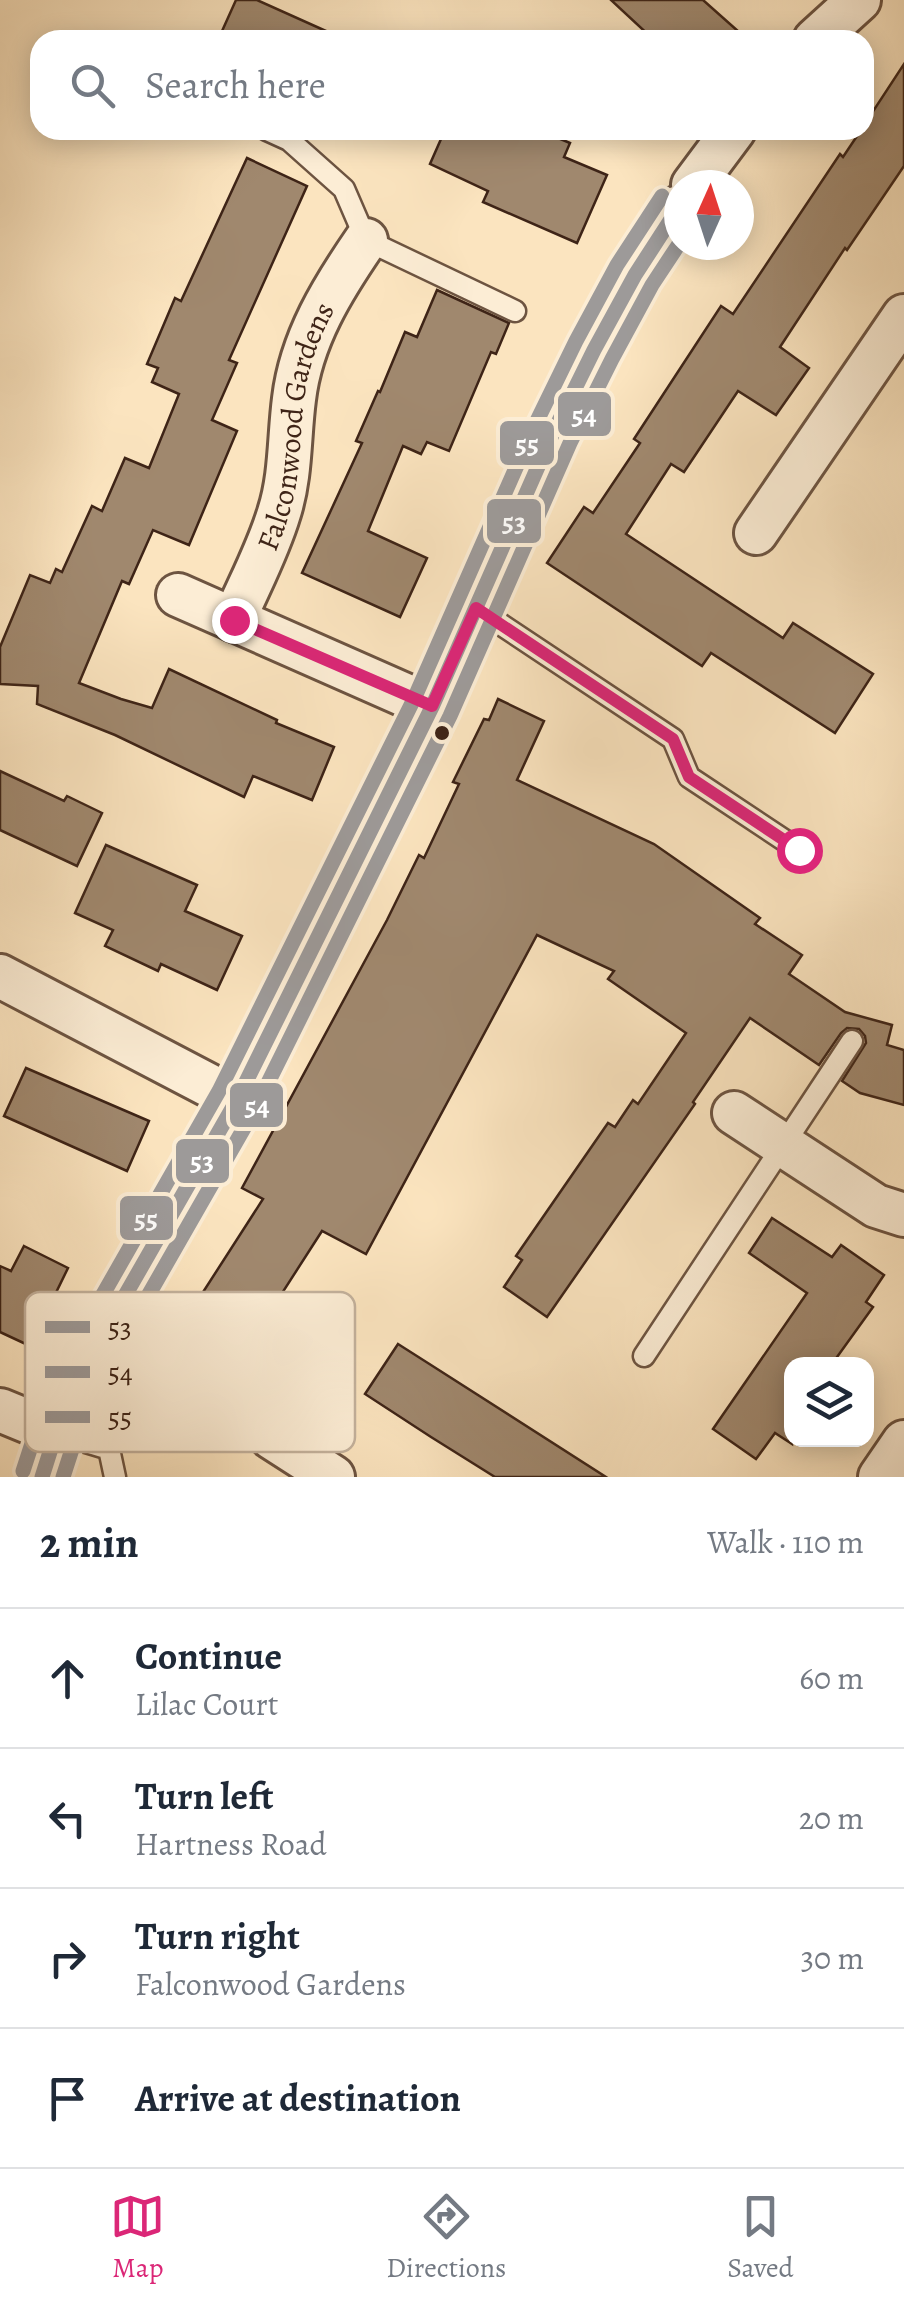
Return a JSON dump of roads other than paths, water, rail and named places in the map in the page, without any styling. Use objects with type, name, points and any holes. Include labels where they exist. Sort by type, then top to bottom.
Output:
[{"type":"street","points":[[704,170],[727,140]]},
{"type":"street","points":[[127,1292],[237,1100],[432,706],[552,435],[635,275],[664,230]]},
{"type":"street","name":"Falconwood Gardens","points":[[234,620],[279,513],[290,458],[294,397],[306,345],[334,286],[366,240]]},
{"type":"street","points":[[756,534],[904,316]]},
{"type":"street","points":[[178,596],[432,706]]},
{"type":"street","points":[[0,976],[237,1100]]},
{"type":"street","points":[[734,1113],[876,1206],[904,1215]]},
{"type":"street","points":[[0,1410],[25,1421]]},
{"type":"street","points":[[880,1477],[904,1442]]},
{"type":"street","points":[[42,1477],[50,1452]]},
{"type":"street","points":[[294,1452],[333,1477]]},
{"type":"lane","points":[[288,140],[344,188],[366,240],[515,310]]},
{"type":"lane","points":[[476,608],[673,739],[689,777],[799,850]]},
{"type":"lane","points":[[644,1356],[852,1041]]},
{"type":"lane","points":[[110,1452],[116,1477]]}]
